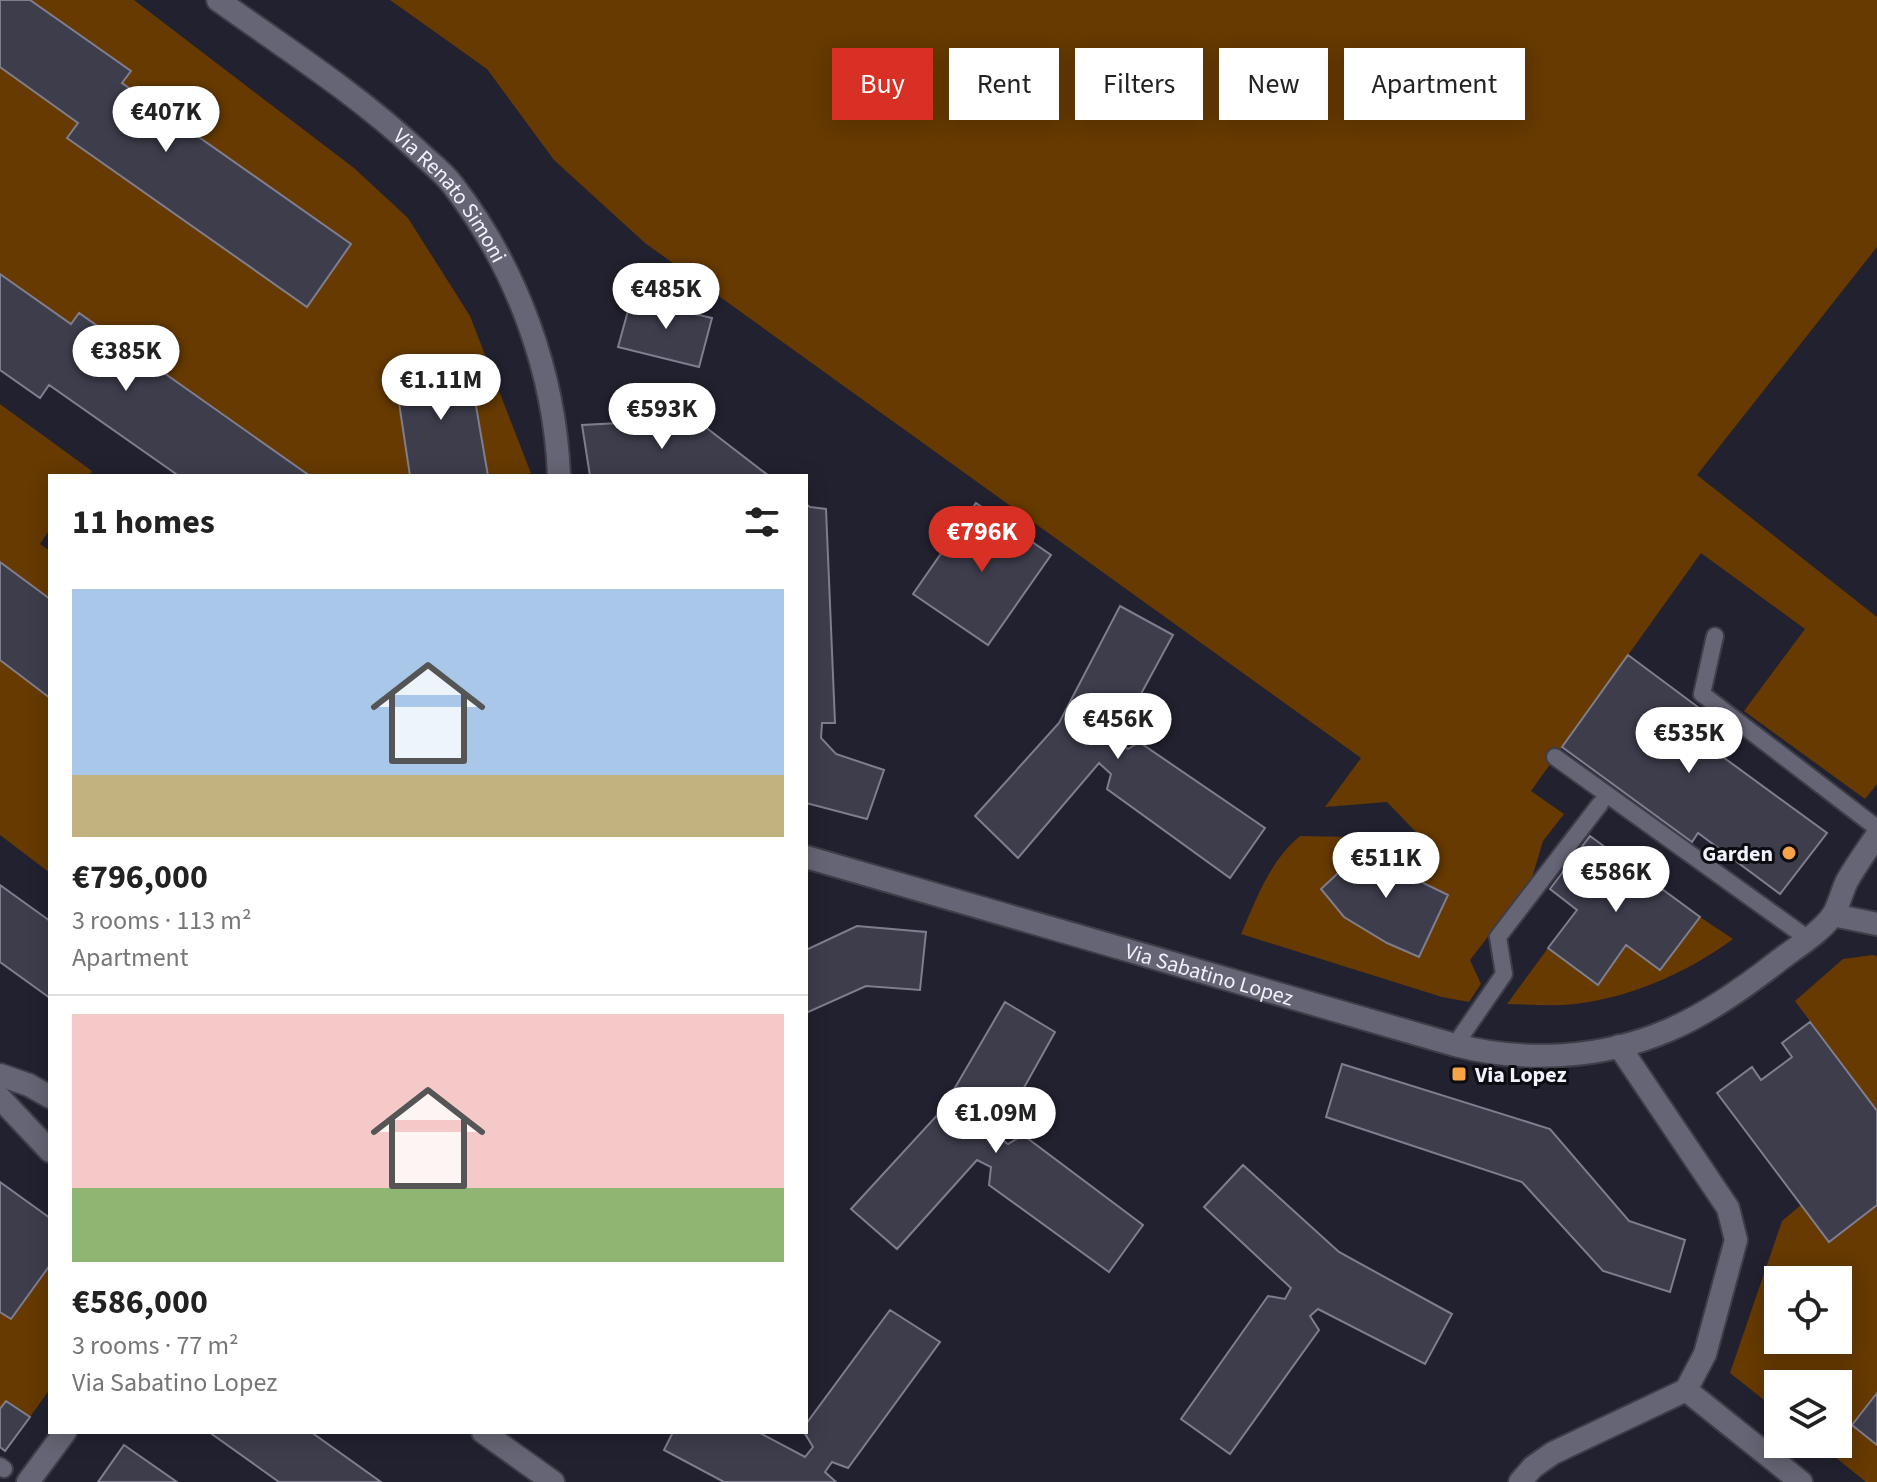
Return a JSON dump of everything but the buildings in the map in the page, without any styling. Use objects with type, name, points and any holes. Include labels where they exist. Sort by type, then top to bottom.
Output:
[{"type":"street","name":"Via Renato Simoni","points":[[218,0],[361,102],[451,182],[492,246],[523,306],[557,435],[559,474]]},
{"type":"street","name":"Via Sabatino Lopez","points":[[808,858],[1455,1045],[1491,1054],[1535,1057],[1619,1046],[1670,1030],[1763,972],[1833,915],[1848,881],[1877,835]]},
{"type":"street","points":[[1833,915],[1877,924]]},
{"type":"street","points":[[1520,1482],[1533,1467],[1553,1453],[1686,1390],[1705,1354],[1736,1240],[1728,1208],[1619,1046]]},
{"type":"street","points":[[0,1075],[48,1096]]},
{"type":"street","points":[[0,1098],[48,1149]]},
{"type":"street","points":[[1686,1390],[1801,1482]]},
{"type":"street","points":[[28,1482],[64,1434]]},
{"type":"street","points":[[486,1434],[553,1482]]},
{"type":"lane","points":[[1715,636],[1702,694],[1877,828]]},
{"type":"lane","points":[[1555,757],[1807,938]]},
{"type":"lane","points":[[1455,1045],[1504,974],[1498,937],[1600,804]]},
{"type":"shaded area","points":[[0,0],[134,0],[354,168],[408,218],[470,316],[531,474],[488,474],[467,359],[395,376],[410,474],[307,474],[79,313],[71,324],[0,274]]},
{"type":"shaded area","points":[[390,0],[1877,0],[1877,247],[1697,475],[1877,617],[1877,784],[1865,799],[1744,711],[1805,629],[1701,553],[1531,791],[1564,814],[1543,841],[1531,881],[1470,960],[1481,984],[1469,1002],[1442,997],[1241,934],[1272,869],[1300,836],[1355,837],[1372,841],[1321,890],[1344,917],[1387,943],[1419,956],[1448,896],[1420,881],[1440,857],[1387,802],[1325,807],[1361,758],[645,243],[554,160],[487,69]]},
{"type":"shaded area","points":[[0,404],[92,471],[90,474],[48,474],[48,532],[40,544],[48,550],[48,598],[0,562]]},
{"type":"shaded area","points":[[0,660],[48,696],[48,871],[0,835]]},
{"type":"shaded area","points":[[1700,917],[1733,939],[1695,964],[1652,984],[1584,1003],[1507,1004],[1548,948],[1598,984],[1626,945],[1660,970]]},
{"type":"shaded area","points":[[1877,956],[1877,1111],[1795,1001],[1843,959]]},
{"type":"shaded area","points":[[1801,1205],[1829,1241],[1877,1205],[1877,1393],[1852,1424],[1852,1370],[1764,1370],[1764,1400],[1730,1373],[1764,1274],[1764,1354],[1852,1354],[1852,1266],[1767,1266],[1782,1221]]},
{"type":"shaded area","points":[[48,1268],[48,1392],[30,1417],[0,1409],[0,1312],[11,1319]]},
{"type":"shaded area","points":[[1852,1424],[1877,1445],[1877,1482],[1866,1482],[1836,1458],[1852,1458]]},
{"type":"place","name":"Garden","points":[[1789,853]]},
{"type":"place","name":"Via Lopez","points":[[1459,1074]]}]
